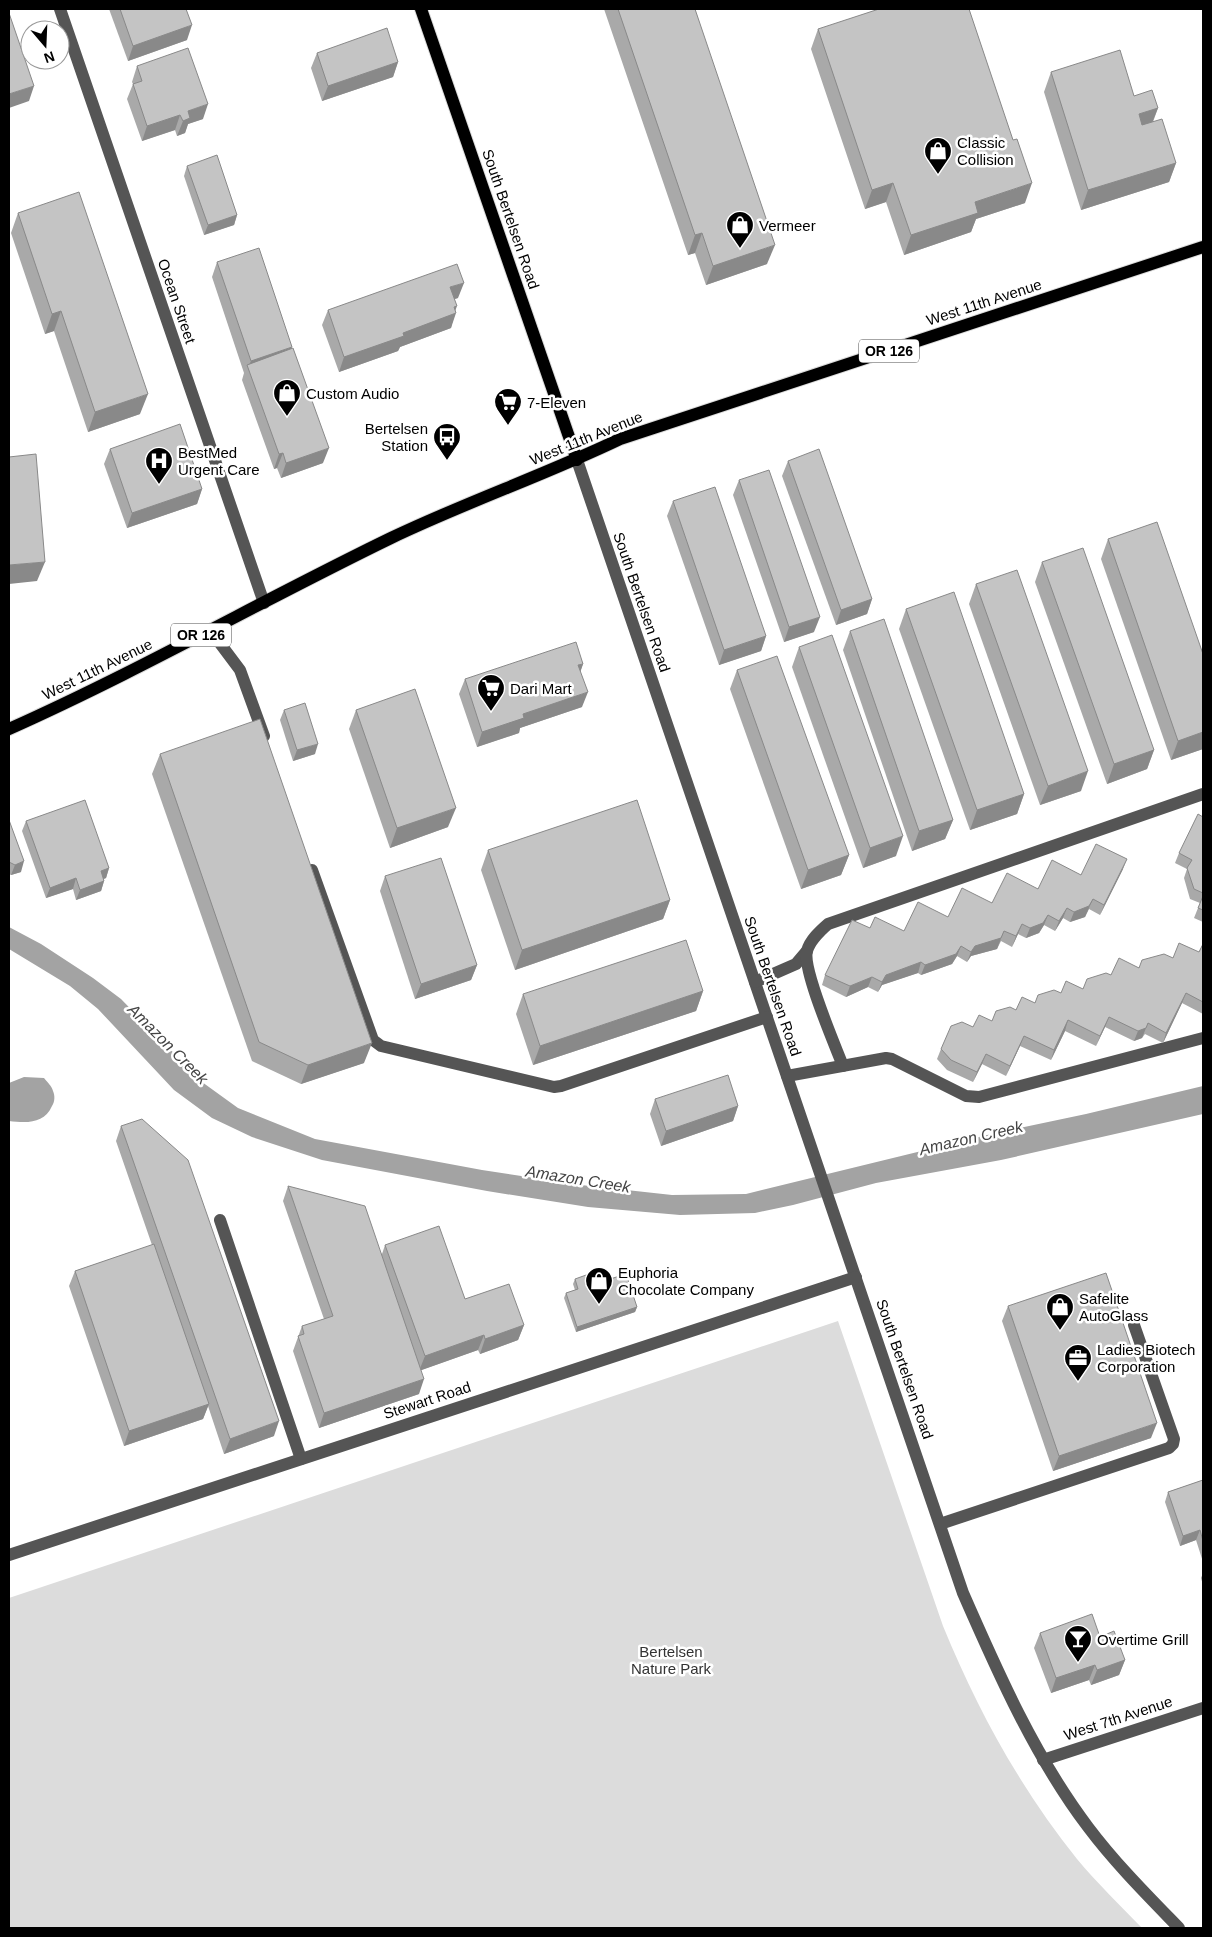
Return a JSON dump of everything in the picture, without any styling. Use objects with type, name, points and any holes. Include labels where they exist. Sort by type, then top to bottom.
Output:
[{"type":"main road","name":"South Bertelsen Road","points":[[421,9],[577,460]]},
{"type":"main road","name":"West 11th Avenue","points":[[9,728],[115,679],[430,520],[577,460],[620,439],[1203,247]]},
{"type":"street","name":"Ocean Street","points":[[60,9],[264,603]]},
{"type":"street","name":"South Bertelsen Road","points":[[577,460],[963,1593],[1000,1678],[1043,1760],[1087,1827],[1133,1880],[1179,1928]]},
{"type":"street","points":[[210,630],[240,670],[266,744]]},
{"type":"street","points":[[755,982],[796,964],[807,951],[817,934],[828,924],[1203,794]]},
{"type":"street","points":[[306,855],[373,1040],[381,1046],[554,1087],[767,1017]]},
{"type":"street","points":[[807,951],[808,970],[843,1066]]},
{"type":"street","points":[[796,964],[808,970]]},
{"type":"street","points":[[787,1076],[886,1058],[892,1059],[966,1096],[979,1097],[1203,1038]]},
{"type":"street","points":[[220,1220],[301,1459]]},
{"type":"street","name":"Stewart Road","points":[[9,1555],[856,1277]]},
{"type":"street","points":[[940,1524],[1169,1448],[1173,1444],[1174,1439],[1134,1325]]},
{"type":"street","name":"West 7th Avenue","points":[[1043,1760],[1203,1708]]},
{"type":"green space","name":"Bertelsen Nature Park","points":[[838,1321],[943,1626],[985,1717],[1001,1747],[1056,1832],[1085,1868],[1142,1928],[9,1928],[9,1598]]},
{"type":"shaded area","points":[[9,927],[41,944],[121,999],[202,1082],[238,1108],[315,1139],[482,1170],[581,1185],[672,1195],[746,1194],[987,1135],[1203,1086],[1203,1114],[1001,1160],[876,1183],[755,1213],[680,1215],[588,1207],[487,1191],[322,1160],[252,1137],[212,1118],[174,1090],[98,1009],[70,986],[9,949]]},
{"type":"shaded area","points":[[24,1077],[44,1078],[51,1086],[54,1103],[49,1112],[40,1119],[28,1122],[9,1121],[9,1083]]},
{"type":"building","points":[[120,9],[186,9],[192,25],[133,46]]},
{"type":"building","points":[[618,9],[695,9],[775,245],[713,266],[702,233],[695,235]]},
{"type":"building","points":[[879,9],[969,9],[1013,140],[1017,139],[1032,183],[975,202],[978,213],[911,235],[893,183],[872,190],[818,29]]},
{"type":"building","points":[[9,13],[20,45],[20,70],[29,70],[34,86],[9,94]]},
{"type":"building","points":[[387,28],[398,62],[328,86],[317,53]]},
{"type":"building","points":[[188,48],[208,104],[188,111],[190,118],[183,121],[180,115],[147,126],[133,84],[142,81],[137,66]]},
{"type":"building","points":[[1120,50],[1134,96],[1152,90],[1158,108],[1139,114],[1142,125],[1162,119],[1176,163],[1088,190],[1051,72]]},
{"type":"building","points":[[217,155],[237,215],[208,225],[187,166]]},
{"type":"building","points":[[79,192],[148,394],[95,412],[61,311],[52,314],[18,213]]},
{"type":"building","points":[[259,248],[292,347],[251,361],[217,262]]},
{"type":"building","points":[[457,264],[464,283],[450,287],[457,306],[454,307],[456,313],[403,333],[404,336],[344,357],[328,310]]},
{"type":"building","points":[[293,348],[329,448],[286,463],[283,453],[279,454],[247,365]]},
{"type":"building","points":[[180,424],[202,489],[132,513],[110,449]]},
{"type":"building","points":[[819,449],[872,599],[841,610],[788,461]]},
{"type":"building","points":[[36,454],[45,562],[9,565],[9,457]]},
{"type":"building","points":[[769,470],[820,617],[789,627],[739,480]]},
{"type":"building","points":[[715,487],[766,636],[724,650],[673,501]]},
{"type":"building","points":[[1157,522],[1203,654],[1203,732],[1178,741],[1108,539]]},
{"type":"building","points":[[1083,548],[1154,750],[1114,764],[1042,562]]},
{"type":"building","points":[[1017,570],[1088,771],[1048,786],[976,584]]},
{"type":"building","points":[[954,592],[1024,794],[977,810],[906,609]]},
{"type":"building","points":[[884,619],[953,820],[919,831],[850,631]]},
{"type":"building","points":[[832,635],[903,836],[870,848],[799,647]]},
{"type":"building","points":[[576,642],[583,664],[578,665],[588,692],[523,714],[524,718],[482,732],[465,679]]},
{"type":"building","points":[[777,656],[849,855],[808,870],[737,670]]},
{"type":"building","points":[[415,689],[456,808],[397,828],[356,710]]},
{"type":"building","points":[[305,703],[318,744],[297,750],[284,710]]},
{"type":"building","points":[[260,719],[372,1043],[308,1065],[259,1042],[160,754]]},
{"type":"building","points":[[85,800],[109,868],[101,871],[104,881],[80,890],[76,878],[50,888],[26,821]]},
{"type":"building","points":[[637,800],[670,900],[522,950],[488,850]]},
{"type":"building","points":[[1198,814],[1203,817],[1203,893],[1194,889],[1187,868],[1192,860],[1179,853]]},
{"type":"building","points":[[9,820],[24,861],[15,865],[9,862]]},
{"type":"building","points":[[1096,844],[1127,859],[1104,905],[1093,899],[1089,906],[1074,912],[1067,908],[1059,921],[1048,915],[1043,923],[1030,928],[1022,924],[1016,936],[1004,931],[1001,938],[975,946],[971,952],[961,946],[956,954],[925,965],[921,962],[886,975],[882,982],[872,977],[850,986],[825,975],[852,920],[870,928],[875,917],[904,931],[918,902],[948,917],[962,888],[992,903],[1007,873],[1038,889],[1052,860],[1081,875]]},
{"type":"building","points":[[441,858],[477,965],[421,984],[385,876]]},
{"type":"building","points":[[1203,896],[1203,910],[1198,908]]},
{"type":"building","points":[[686,940],[703,991],[540,1046],[523,994]]},
{"type":"building","points":[[1179,943],[1199,952],[1203,944],[1203,1002],[1186,993],[1166,1033],[1148,1023],[1146,1028],[1138,1031],[1109,1017],[1100,1036],[1068,1020],[1054,1050],[1024,1036],[1010,1066],[986,1054],[977,1072],[951,1060],[941,1049],[951,1026],[962,1022],[973,1027],[979,1015],[992,1021],[996,1011],[1010,1007],[1016,1010],[1022,997],[1035,1003],[1038,995],[1054,990],[1061,993],[1066,981],[1083,989],[1087,979],[1106,973],[1111,975],[1119,958],[1139,968],[1142,960],[1164,954],[1173,958]]},
{"type":"building","points":[[728,1075],[738,1106],[666,1131],[655,1099]]},
{"type":"building","points":[[142,1119],[188,1160],[279,1421],[230,1439],[121,1126]]},
{"type":"building","points":[[288,1186],[365,1206],[424,1379],[324,1413],[298,1336],[304,1334],[302,1326],[333,1316]]},
{"type":"building","points":[[439,1226],[465,1299],[509,1284],[524,1325],[485,1339],[484,1335],[425,1356],[385,1245]]},
{"type":"building","points":[[154,1244],[209,1404],[129,1431],[75,1271]]},
{"type":"building","name":"Euphoria Chocolate Company","points":[[603,1269],[607,1280],[626,1274],[637,1307],[577,1327],[566,1293],[578,1289],[575,1279]]},
{"type":"building","points":[[1106,1273],[1157,1423],[1059,1456],[1008,1306]]},
{"type":"building","points":[[1203,1480],[1203,1541],[1200,1530],[1183,1536],[1168,1492]]},
{"type":"building","points":[[1092,1614],[1100,1637],[1114,1631],[1125,1660],[1097,1670],[1095,1665],[1056,1678],[1040,1633]]},
{"type":"place","name":"Classic Collision","points":[[938,175]]},
{"type":"place","name":"Vermeer","points":[[740,249]]},
{"type":"place","name":"Custom Audio","points":[[287,417]]},
{"type":"place","name":"7-Eleven","points":[[508,426]]},
{"type":"place","name":"Bertelsen Station","points":[[447,461]]},
{"type":"place","name":"BestMed Urgent Care","points":[[159,485]]},
{"type":"place","name":"Dari Mart","points":[[491,712]]},
{"type":"place","name":"Euphoria Chocolate Company","points":[[599,1305]]},
{"type":"place","name":"Safelite AutoGlass","points":[[1060,1331]]},
{"type":"place","name":"Ladies Biotech Corporation","points":[[1078,1382]]},
{"type":"place","name":"Overtime Grill","points":[[1078,1663]]},
{"type":"water label","name":"Amazon Creek","points":[[168,1044]]},
{"type":"water label","name":"Amazon Creek","points":[[971,1138]]},
{"type":"water label","name":"Amazon Creek","points":[[578,1179]]}]
